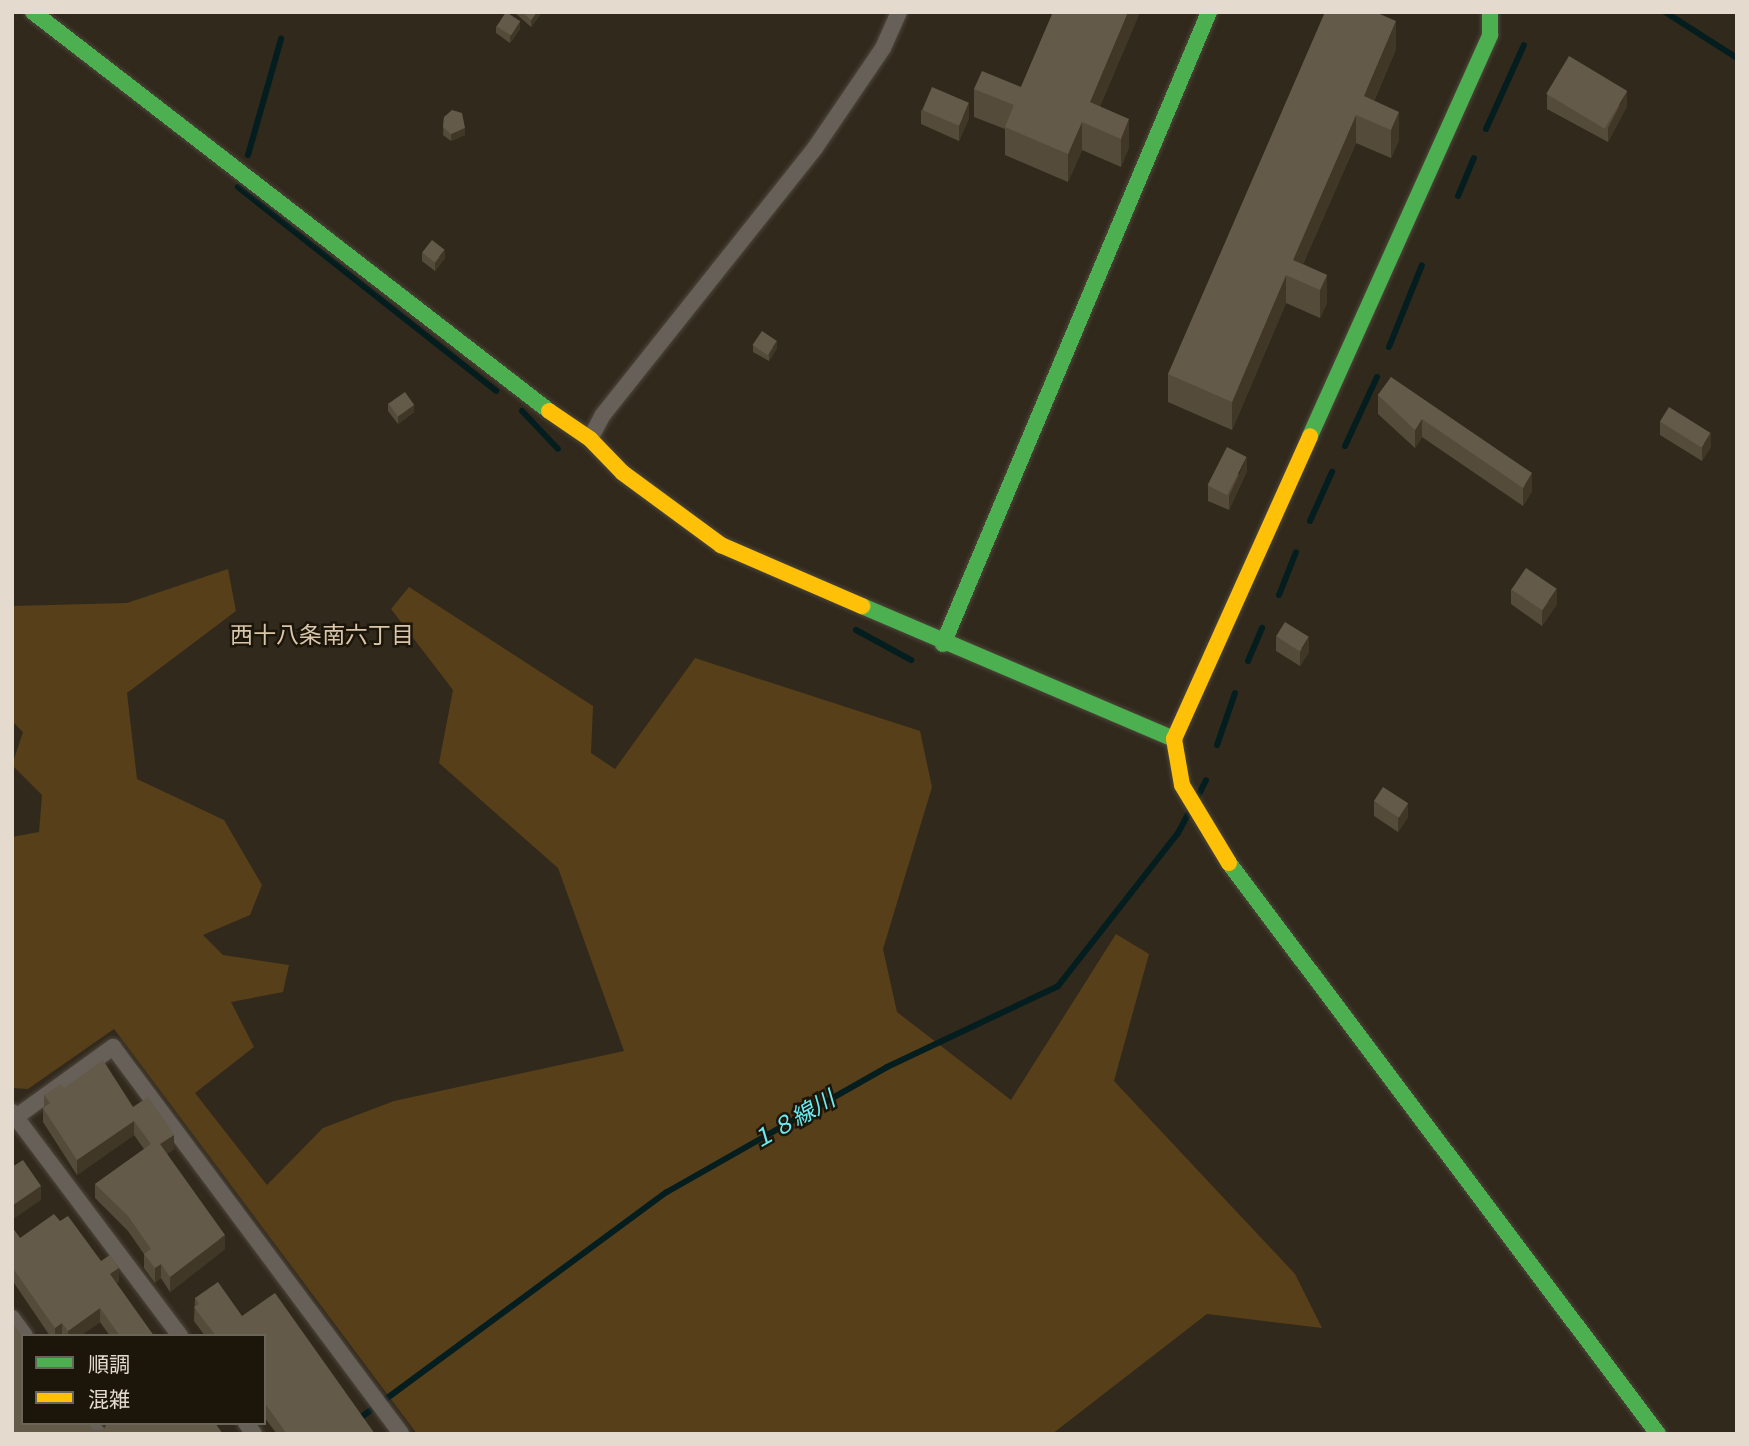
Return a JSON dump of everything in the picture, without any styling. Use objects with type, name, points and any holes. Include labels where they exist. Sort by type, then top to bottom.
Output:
[{"type":"street","points":[[33,12],[228,159],[513,386],[590,439],[623,473],[721,545],[943,643],[1174,739]]},
{"type":"street","points":[[590,439],[602,416],[814,148],[883,48],[899,12]]},
{"type":"street","points":[[943,643],[1209,12]]},
{"type":"street","points":[[1490,12],[1490,35],[1174,739],[1182,785],[1218,848],[1658,1434]]},
{"type":"street","points":[[179,1334],[14,1114],[113,1047],[401,1434]]},
{"type":"street","points":[[12,1318],[24,1334]]},
{"type":"shaded area","points":[[228,569],[236,611],[127,693],[137,779],[224,820],[262,885],[250,915],[203,935],[223,955],[289,965],[283,992],[231,1002],[254,1047],[195,1093],[267,1185],[323,1128],[394,1101],[624,1051],[558,868],[439,763],[453,690],[391,609],[409,587],[593,706],[591,753],[615,769],[695,658],[920,731],[932,787],[883,949],[897,1012],[1011,1100],[1116,934],[1149,954],[1114,1081],[1295,1274],[1322,1328],[1207,1314],[1052,1434],[417,1434],[114,1029],[28,1089],[12,1088],[12,837],[39,832],[42,795],[12,765],[23,732],[12,721],[12,606],[127,603]]},
{"type":"building","points":[[506,12],[520,21],[511,36],[497,26]]},
{"type":"building","points":[[522,12],[537,12],[531,20]]},
{"type":"building","points":[[1053,12],[1128,12],[1090,102],[1129,119],[1121,139],[1082,122],[1068,154],[1005,127],[1014,105],[974,89],[982,71],[1021,87]]},
{"type":"building","points":[[1325,12],[1375,12],[1396,21],[1364,96],[1399,112],[1391,130],[1356,115],[1293,260],[1327,275],[1320,290],[1286,275],[1232,402],[1168,374]]},
{"type":"building","points":[[1569,56],[1627,91],[1605,129],[1546,94]]},
{"type":"building","points":[[932,87],[969,103],[959,126],[922,110]]},
{"type":"building","points":[[452,110],[462,113],[465,128],[451,134],[443,127],[444,117]]},
{"type":"building","points":[[432,240],[445,250],[435,262],[422,253]]},
{"type":"building","points":[[762,331],[777,341],[767,355],[752,345]]},
{"type":"building","points":[[1391,377],[1532,473],[1523,488],[1422,419],[1415,430],[1378,395]]},
{"type":"building","points":[[405,392],[414,405],[398,417],[389,403]]},
{"type":"building","points":[[1669,407],[1711,433],[1702,447],[1660,421]]},
{"type":"building","points":[[1227,447],[1247,457],[1227,495],[1207,485]]},
{"type":"building","points":[[1526,568],[1557,589],[1542,610],[1511,590]]},
{"type":"building","points":[[1285,622],[1309,637],[1300,651],[1276,636]]},
{"type":"building","points":[[1383,787],[1408,803],[1399,818],[1374,801]]},
{"type":"building","points":[[103,1060],[133,1107],[148,1097],[163,1118],[174,1135],[160,1144],[225,1235],[170,1277],[161,1264],[155,1268],[144,1254],[151,1249],[128,1216],[95,1184],[151,1144],[134,1121],[77,1160],[43,1108],[50,1103],[44,1095],[61,1084],[64,1088]]},
{"type":"building","points":[[23,1160],[41,1186],[12,1206],[12,1167]]},
{"type":"building","points":[[54,1214],[60,1221],[68,1216],[101,1261],[110,1255],[119,1268],[110,1274],[153,1334],[119,1334],[100,1308],[68,1331],[62,1323],[55,1328],[12,1267],[12,1227],[20,1238]]},
{"type":"building","points":[[218,1282],[242,1316],[275,1293],[375,1434],[287,1434],[266,1405],[266,1334],[214,1334],[194,1307],[199,1304],[195,1298]]},
{"type":"building","points":[[12,1325],[21,1334],[21,1425],[89,1425],[93,1430],[104,1429],[106,1425],[216,1425],[223,1434],[12,1434]]},
{"type":"waterway","name":"１８線川","points":[[1665,12],[1737,58]]},
{"type":"waterway","points":[[248,155],[281,39]]},
{"type":"waterway","name":"１８線川","points":[[1486,129],[1524,45]]},
{"type":"waterway","name":"１８線川","points":[[1458,196],[1474,158]]},
{"type":"waterway","points":[[238,187],[496,391]]},
{"type":"waterway","name":"１８線川","points":[[1389,347],[1422,265]]},
{"type":"waterway","name":"１８線川","points":[[1345,446],[1377,377]]},
{"type":"waterway","points":[[522,411],[558,449]]},
{"type":"waterway","name":"１８線川","points":[[1310,521],[1332,472]]},
{"type":"waterway","name":"１８線川","points":[[1279,595],[1296,552]]},
{"type":"waterway","name":"１８線川","points":[[1248,661],[1262,628]]},
{"type":"waterway","points":[[856,630],[911,660]]},
{"type":"waterway","name":"１８線川","points":[[1217,745],[1235,693]]},
{"type":"waterway","name":"１８線川","points":[[1196,800],[1206,780]]},
{"type":"waterway","name":"１８線川","points":[[356,1421],[667,1192],[887,1067],[1058,986],[1178,833],[1190,810]]},
{"type":"traffic: fast","points":[[33,12],[549,411]]},
{"type":"traffic: fast","points":[[943,644],[1209,12]]},
{"type":"traffic: fast","points":[[1310,436],[1490,35],[1490,12]]},
{"type":"traffic: fast","points":[[862,606],[1174,739]]},
{"type":"traffic: fast","points":[[1229,863],[1658,1434]]},
{"type":"traffic: slow","points":[[549,411],[590,439],[623,473],[721,545],[862,606]]},
{"type":"traffic: slow","points":[[1229,863],[1182,785],[1174,739],[1310,436]]},
{"type":"district","name":"西十八条南六丁目","points":[[322,635]]}]
